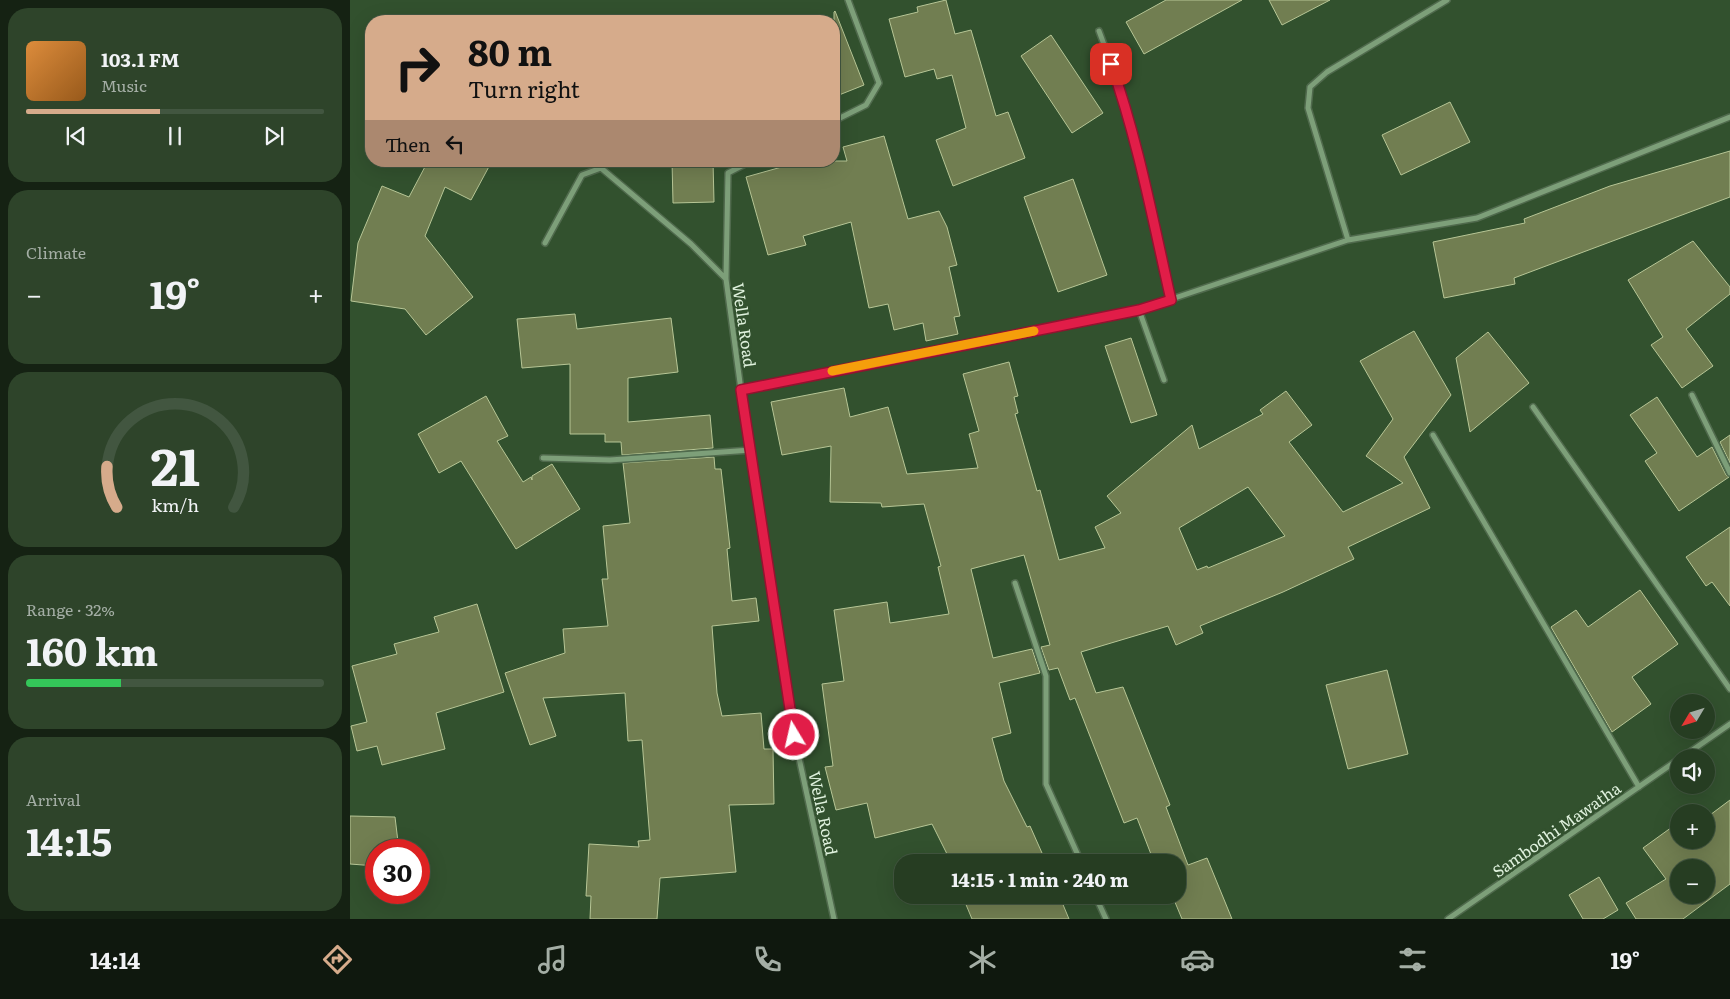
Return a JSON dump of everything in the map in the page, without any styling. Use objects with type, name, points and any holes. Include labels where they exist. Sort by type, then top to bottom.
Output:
[{"type":"street","points":[[840,118],[866,105],[879,83],[848,0]]},
{"type":"street","points":[[1348,240],[1308,108],[1310,87],[1327,72],[1447,0]]},
{"type":"street","points":[[1100,31],[1123,96],[1171,300]]},
{"type":"street","points":[[741,390],[1139,310],[1348,240],[1477,218],[1730,117]]},
{"type":"street","name":"Wella Road","points":[[740,167],[728,173],[726,279],[741,390],[794,735],[834,919]]},
{"type":"street","points":[[545,243],[582,175],[601,168],[691,244],[726,279]]},
{"type":"street","points":[[1139,310],[1164,380]]},
{"type":"street","points":[[1692,396],[1730,473]]},
{"type":"street","points":[[1533,407],[1730,689]]},
{"type":"street","points":[[1433,435],[1639,786]]},
{"type":"street","points":[[543,458],[610,460],[751,450]]},
{"type":"street","points":[[1016,583],[1046,676],[1046,784],[1077,854]]},
{"type":"street","name":"Sambodhi Mawatha","points":[[1693,749],[1730,724]]},
{"type":"street","name":"Sambodhi Mawatha","points":[[1448,919],[1670,765]]},
{"type":"street","points":[[1099,904],[1106,919]]},
{"type":"building","points":[[946,0],[955,34],[971,30],[996,116],[1008,112],[1025,158],[953,186],[936,140],[966,128],[952,75],[937,79],[934,69],[905,77],[889,19],[918,12],[917,7]]},
{"type":"building","points":[[1166,0],[1242,0],[1144,54],[1126,22]]},
{"type":"building","points":[[1269,0],[1330,0],[1282,25]]},
{"type":"building","points":[[840,24],[864,85],[840,95]]},
{"type":"building","points":[[1051,35],[1103,113],[1072,133],[1021,56]]},
{"type":"building","points":[[1450,102],[1470,142],[1401,175],[1382,135]]},
{"type":"building","points":[[884,136],[908,219],[939,211],[947,227],[957,265],[949,267],[960,316],[954,317],[958,334],[926,341],[923,323],[894,330],[888,304],[869,308],[851,222],[803,236],[806,245],[768,255],[746,177],[782,167],[840,167],[840,161],[847,161],[843,147]]},
{"type":"building","points":[[1730,151],[1730,197],[1514,278],[1515,284],[1444,298],[1433,242],[1525,223],[1524,219],[1610,186]]},
{"type":"building","points":[[425,167],[489,167],[471,200],[445,187],[425,236],[473,297],[426,335],[405,309],[351,301],[358,243],[382,186],[409,197]]},
{"type":"building","points":[[672,167],[713,167],[714,202],[673,203]]},
{"type":"building","points":[[1073,179],[1107,275],[1058,292],[1024,197]]},
{"type":"building","points":[[1693,241],[1730,287],[1730,294],[1686,329],[1713,366],[1682,388],[1651,345],[1663,337],[1628,280]]},
{"type":"building","points":[[575,314],[577,329],[671,318],[678,372],[628,378],[628,422],[710,415],[713,448],[622,455],[621,442],[605,442],[605,434],[570,434],[570,364],[522,368],[517,319]]},
{"type":"building","points":[[1414,331],[1451,395],[1404,457],[1430,508],[1348,547],[1354,559],[1283,592],[1200,626],[1203,633],[1176,645],[1168,626],[1081,652],[1096,693],[1123,687],[1170,805],[1166,807],[1184,854],[1151,854],[1137,818],[1124,823],[1075,698],[1070,700],[1058,668],[1049,670],[1041,647],[1050,645],[1024,555],[971,569],[993,658],[1032,649],[1040,673],[999,683],[1011,733],[992,738],[1004,781],[1027,827],[1030,826],[1042,854],[947,854],[932,824],[875,838],[867,803],[836,810],[825,767],[833,766],[822,684],[844,681],[834,610],[887,602],[890,623],[949,614],[938,567],[941,566],[924,504],[882,507],[881,503],[830,502],[831,446],[782,455],[771,402],[844,388],[850,417],[888,407],[907,474],[978,468],[969,434],[979,431],[963,374],[1009,362],[1018,396],[1014,397],[1018,413],[1015,414],[1037,491],[1040,490],[1059,560],[1105,548],[1095,527],[1121,513],[1107,496],[1192,425],[1199,449],[1263,414],[1260,410],[1286,391],[1312,425],[1289,442],[1343,512],[1403,483],[1366,456],[1393,419],[1360,361]],"holes":[[[1248,487],[1285,536],[1208,568],[1207,566],[1197,570],[1179,528]]]},
{"type":"building","points":[[1488,332],[1529,383],[1470,432],[1456,358]]},
{"type":"building","points":[[1131,338],[1157,415],[1131,423],[1105,346]]},
{"type":"building","points":[[486,396],[508,436],[497,441],[523,482],[531,477],[532,480],[532,476],[552,464],[580,509],[516,549],[461,461],[439,473],[418,434]]},
{"type":"building","points":[[1657,397],[1697,457],[1712,447],[1726,475],[1729,477],[1679,511],[1645,461],[1657,453],[1630,415]]},
{"type":"building","points":[[1730,435],[1730,463],[1720,442]]},
{"type":"building","points":[[714,457],[715,469],[721,469],[730,548],[727,549],[732,601],[756,598],[759,621],[712,626],[717,693],[722,716],[761,713],[764,749],[773,749],[774,804],[729,805],[736,872],[660,878],[657,919],[590,919],[591,896],[586,896],[589,844],[639,847],[638,841],[650,840],[642,740],[628,741],[625,693],[543,698],[556,736],[530,745],[505,673],[565,653],[563,629],[608,626],[602,579],[608,579],[603,526],[630,523],[623,463]]},
{"type":"building","points":[[1730,527],[1730,606],[1712,582],[1706,586],[1686,557]]},
{"type":"building","points":[[1640,590],[1678,644],[1632,677],[1651,704],[1612,732],[1551,627],[1576,610],[1588,627]]},
{"type":"building","points":[[477,604],[504,692],[436,713],[445,749],[382,765],[377,746],[357,751],[351,726],[367,722],[352,666],[397,654],[394,644],[439,632],[434,617]]},
{"type":"building","points":[[1387,670],[1408,754],[1348,769],[1326,685]]},
{"type":"building","points":[[1730,800],[1730,884],[1715,895],[1715,859],[1670,859],[1670,904],[1703,904],[1683,919],[1636,919],[1626,903],[1666,879],[1643,848],[1670,828],[1670,849],[1715,849],[1715,811]]},
{"type":"building","points":[[350,816],[395,817],[398,839],[365,839],[365,865],[350,864]]},
{"type":"building","points":[[1207,858],[1232,919],[1182,919],[1176,904],[1186,904],[1186,860],[1188,865]]},
{"type":"building","points":[[1599,877],[1618,910],[1603,919],[1583,919],[1569,895]]},
{"type":"building","points":[[966,904],[1063,904],[1069,919],[972,919]]},
{"type":"slow traffic","points":[[832,371],[1034,331]]},
{"type":"route","points":[[794,735],[741,390],[1139,310],[1171,300],[1141,166],[1123,96],[1111,64]]}]
